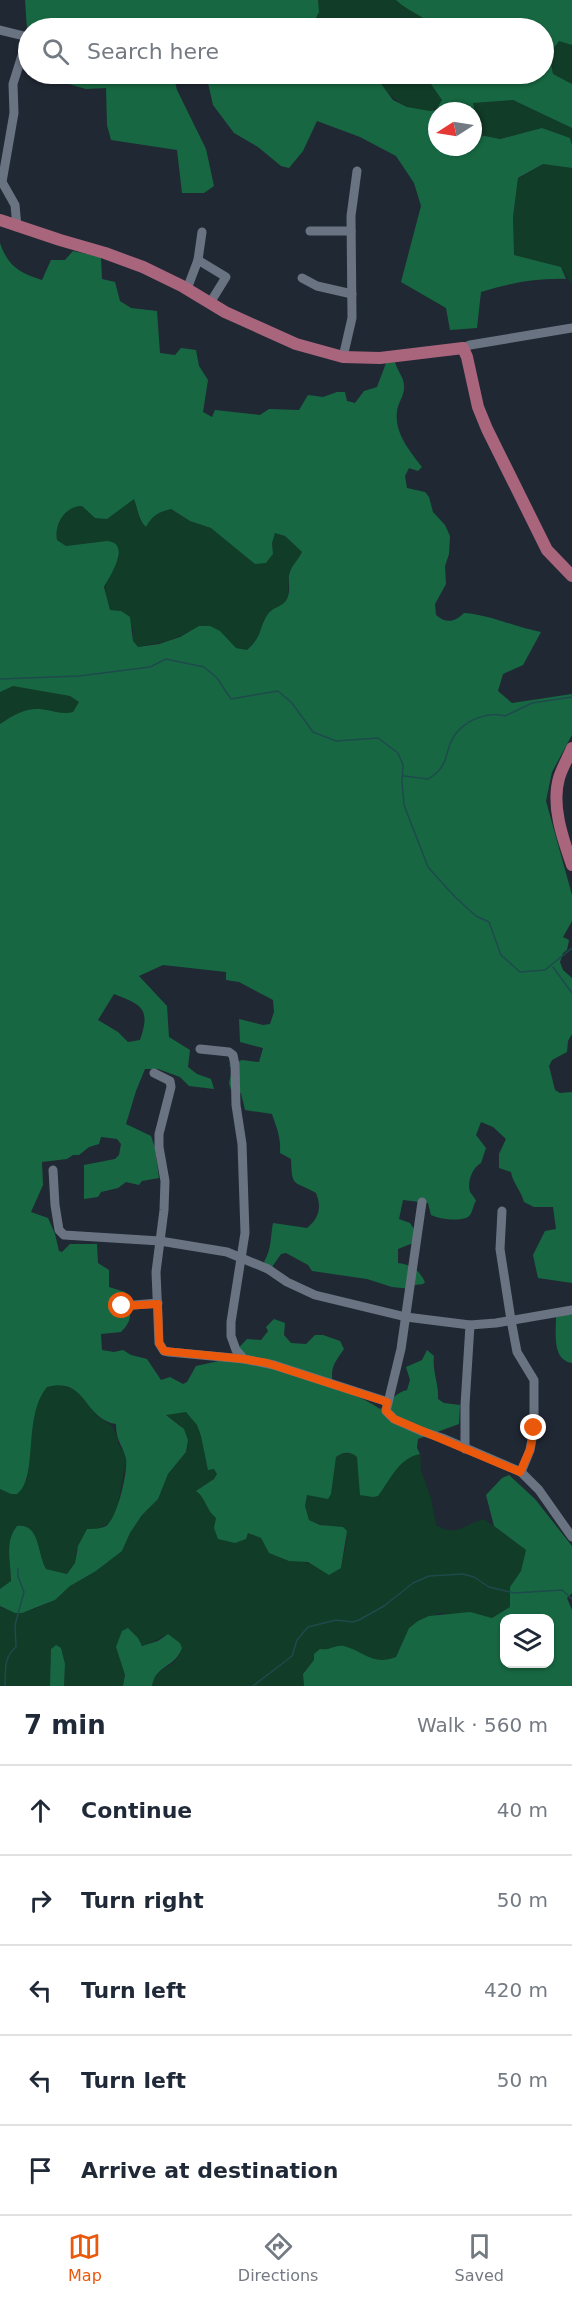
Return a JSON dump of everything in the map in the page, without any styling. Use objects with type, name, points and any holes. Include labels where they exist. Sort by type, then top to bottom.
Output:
[{"type":"main road","points":[[0,220],[143,267],[210,303],[296,344],[343,357],[380,358],[463,348],[478,407],[487,429],[547,550],[572,576]]},
{"type":"main road","points":[[572,748],[558,780],[557,800],[561,831],[572,865]]},
{"type":"street","points":[[0,30],[18,34]]},
{"type":"street","points":[[17,227],[15,205],[2,182],[14,113],[13,84],[18,68]]},
{"type":"street","points":[[343,357],[352,318],[351,216],[357,171]]},
{"type":"street","points":[[310,231],[351,231]]},
{"type":"street","points":[[187,289],[198,260],[201,232]]},
{"type":"street","points":[[198,260],[226,277],[210,303]]},
{"type":"street","points":[[302,278],[317,286],[352,294]]},
{"type":"street","points":[[463,348],[572,328]]},
{"type":"street","points":[[200,1048],[229,1052],[234,1059],[236,1105],[242,1144],[245,1233],[231,1322],[234,1343],[244,1359]]},
{"type":"street","points":[[154,1073],[167,1078],[171,1087],[159,1134],[165,1181],[156,1272],[159,1343],[164,1351],[244,1359],[274,1365],[387,1402]]},
{"type":"street","points":[[54,1170],[55,1205],[61,1233],[160,1241],[227,1252],[242,1257],[315,1295],[406,1317],[470,1325],[572,1310]]},
{"type":"street","points":[[422,1202],[406,1317],[397,1368],[386,1411],[394,1419],[520,1472],[539,1490],[572,1537]]},
{"type":"street","points":[[501,1210],[500,1249],[517,1352],[534,1380],[534,1428],[530,1450],[520,1472]]},
{"type":"street","points":[[122,1306],[158,1304]]},
{"type":"street","points":[[465,1449],[470,1325]]},
{"type":"green space","points":[[25,0],[318,0],[319,12],[316,18],[26,18]]},
{"type":"green space","points":[[318,0],[396,0],[423,18],[316,18]]},
{"type":"green space","points":[[396,0],[572,0],[572,45],[559,41],[554,48],[554,18],[422,18]]},
{"type":"green space","points":[[559,40],[572,45],[572,84],[554,75],[554,47]]},
{"type":"green space","points":[[554,75],[572,84],[572,128],[513,100],[441,102],[442,100],[431,84],[554,84]]},
{"type":"green space","points":[[69,84],[176,84],[206,149],[214,186],[204,193],[182,193],[177,150],[111,140],[107,125],[106,88],[86,89]]},
{"type":"green space","points":[[208,84],[381,84],[393,100],[407,107],[428,111],[428,156],[482,156],[482,135],[500,139],[542,128],[570,138],[572,168],[543,164],[518,178],[513,217],[514,255],[561,267],[566,279],[523,282],[481,292],[477,328],[450,330],[446,308],[401,282],[421,206],[414,183],[396,156],[360,137],[317,121],[303,151],[289,168],[281,166],[258,147],[234,133],[213,105]]},
{"type":"green space","points":[[381,84],[432,84],[442,100],[428,102],[428,111],[417,110],[396,100]]},
{"type":"green space","points":[[513,100],[572,128],[572,145],[570,138],[542,128],[500,139],[482,135],[482,102]]},
{"type":"green space","points":[[543,164],[572,168],[572,285],[561,267],[514,255],[513,217],[518,179]]},
{"type":"green space","points":[[0,243],[15,268],[42,280],[51,260],[65,260],[73,251],[101,257],[102,279],[115,282],[120,301],[131,308],[157,311],[160,353],[175,355],[181,348],[196,350],[199,366],[208,380],[203,412],[212,417],[215,410],[260,415],[269,409],[299,410],[308,395],[323,397],[337,392],[345,392],[347,401],[355,403],[364,391],[377,387],[386,363],[395,362],[404,384],[397,411],[398,427],[404,441],[422,467],[418,471],[409,468],[405,476],[407,488],[425,492],[429,497],[433,512],[445,525],[450,536],[449,554],[445,566],[446,584],[435,604],[436,615],[443,620],[450,621],[464,613],[474,614],[541,632],[523,665],[503,674],[498,691],[512,703],[572,694],[572,735],[552,772],[546,801],[572,895],[572,921],[563,937],[569,940],[567,950],[563,953],[560,962],[563,970],[572,978],[572,1034],[568,1041],[567,1052],[552,1060],[549,1066],[555,1090],[560,1093],[572,1092],[572,1283],[538,1278],[533,1255],[545,1231],[556,1229],[553,1207],[534,1207],[524,1202],[511,1172],[499,1168],[499,1154],[506,1139],[493,1127],[481,1122],[476,1135],[486,1148],[481,1163],[475,1168],[470,1180],[470,1192],[476,1201],[470,1215],[457,1220],[440,1218],[431,1215],[428,1203],[403,1200],[399,1219],[410,1223],[414,1229],[413,1243],[398,1249],[398,1263],[418,1271],[425,1282],[423,1284],[415,1285],[412,1289],[392,1287],[367,1279],[312,1271],[308,1265],[286,1253],[281,1254],[272,1267],[264,1262],[270,1248],[273,1223],[307,1228],[317,1216],[319,1203],[316,1193],[293,1179],[291,1159],[280,1153],[279,1138],[272,1114],[245,1110],[241,1093],[231,1090],[229,1083],[232,1069],[229,1065],[242,1060],[259,1062],[263,1048],[240,1042],[239,1019],[263,1025],[270,1024],[274,1012],[273,1000],[239,982],[226,980],[226,972],[163,965],[139,976],[167,1006],[169,1037],[190,1050],[188,1067],[197,1074],[211,1079],[214,1089],[189,1086],[180,1077],[158,1069],[145,1069],[126,1124],[151,1136],[159,1178],[142,1181],[139,1185],[126,1182],[118,1188],[101,1192],[98,1197],[84,1199],[84,1165],[115,1159],[119,1155],[121,1144],[117,1139],[101,1137],[99,1144],[89,1147],[79,1155],[42,1162],[43,1185],[31,1212],[48,1218],[59,1251],[62,1252],[70,1244],[97,1244],[98,1263],[109,1270],[109,1287],[125,1292],[130,1318],[121,1332],[101,1334],[102,1350],[114,1352],[123,1350],[131,1355],[147,1359],[161,1380],[170,1377],[183,1384],[187,1382],[196,1366],[228,1359],[247,1339],[261,1340],[268,1331],[266,1327],[274,1319],[285,1323],[284,1335],[291,1343],[306,1344],[315,1335],[323,1335],[340,1341],[344,1349],[334,1366],[333,1386],[380,1409],[396,1395],[407,1390],[410,1380],[406,1367],[422,1360],[427,1350],[434,1356],[438,1399],[444,1403],[460,1405],[459,1424],[418,1439],[417,1448],[420,1454],[406,1460],[401,1465],[378,1496],[360,1495],[357,1457],[346,1453],[336,1457],[331,1494],[328,1499],[307,1495],[305,1506],[309,1520],[320,1525],[343,1527],[347,1531],[341,1568],[329,1575],[308,1562],[289,1561],[269,1553],[261,1538],[248,1533],[246,1539],[235,1543],[218,1539],[214,1528],[216,1518],[196,1491],[214,1479],[217,1474],[214,1469],[208,1470],[197,1425],[186,1412],[166,1415],[184,1429],[188,1440],[186,1452],[168,1474],[158,1499],[142,1515],[122,1551],[96,1571],[70,1586],[55,1600],[22,1613],[15,1613],[0,1606],[0,1589],[11,1581],[9,1546],[17,1526],[24,1526],[34,1534],[46,1569],[67,1574],[75,1563],[78,1546],[87,1529],[106,1526],[110,1522],[121,1495],[126,1459],[117,1435],[116,1424],[105,1421],[97,1415],[70,1387],[60,1385],[47,1387],[39,1400],[35,1414],[30,1461],[24,1486],[17,1494],[0,1489],[0,724],[14,715],[29,710],[73,712],[79,702],[70,696],[13,686],[0,692]],"holes":[[[134,499],[146,527],[156,515],[171,509],[190,521],[211,528],[255,564],[266,563],[273,554],[272,543],[275,533],[285,536],[302,552],[290,572],[287,600],[268,614],[256,640],[247,650],[236,648],[220,631],[210,626],[199,626],[180,637],[159,644],[138,647],[133,641],[130,617],[121,611],[110,610],[104,587],[117,561],[118,547],[107,541],[66,546],[57,540],[59,522],[70,509],[82,506],[95,518],[107,519]],[[114,994],[131,1001],[142,1009],[145,1021],[140,1040],[128,1042],[118,1032],[98,1020]]]},
{"type":"green space","points":[[134,498],[140,520],[146,527],[156,515],[170,509],[190,521],[211,528],[255,563],[266,563],[273,554],[272,543],[275,533],[285,536],[302,552],[289,573],[288,596],[282,606],[263,621],[258,637],[247,650],[189,631],[171,640],[138,647],[133,642],[133,629],[121,611],[110,610],[106,593],[107,582],[119,557],[107,541],[66,546],[57,540],[59,522],[70,509],[82,506],[91,514],[107,519]]},
{"type":"green space","points":[[13,686],[70,696],[79,702],[73,712],[34,709],[9,718],[0,724],[0,692]]},
{"type":"green space","points":[[572,1315],[572,1363],[561,1357],[556,1345],[556,1317]]},
{"type":"green space","points":[[59,1384],[80,1392],[97,1416],[112,1426],[118,1444],[124,1452],[126,1462],[116,1513],[109,1523],[98,1529],[76,1551],[75,1563],[67,1574],[46,1569],[30,1529],[17,1526],[9,1546],[11,1582],[0,1589],[0,1489],[11,1494],[27,1480],[31,1432],[36,1408],[47,1387]]},
{"type":"green space","points":[[161,1411],[187,1412],[197,1425],[209,1470],[214,1469],[217,1474],[201,1494],[216,1518],[215,1523],[246,1539],[248,1533],[261,1538],[269,1553],[289,1561],[301,1561],[313,1565],[341,1568],[347,1539],[326,1526],[309,1520],[305,1506],[307,1495],[331,1494],[336,1457],[353,1453],[357,1457],[359,1473],[384,1486],[404,1462],[420,1454],[421,1470],[431,1498],[436,1525],[443,1529],[455,1530],[484,1519],[526,1550],[521,1571],[510,1587],[511,1607],[492,1618],[440,1613],[409,1628],[396,1657],[385,1661],[337,1646],[326,1651],[306,1669],[303,1674],[304,1686],[152,1686],[156,1675],[175,1661],[182,1648],[180,1643],[168,1634],[147,1645],[116,1647],[125,1675],[123,1686],[64,1686],[65,1664],[61,1648],[51,1661],[50,1686],[0,1686],[0,1606],[3,1609],[32,1610],[55,1600],[70,1586],[96,1571],[122,1551],[142,1515],[158,1499],[168,1474],[186,1452],[188,1440],[180,1425]]},
{"type":"green space","points":[[509,1475],[535,1499],[572,1546],[572,1593],[567,1598],[572,1610],[572,1686],[304,1686],[303,1674],[314,1660],[314,1654],[320,1649],[344,1646],[375,1659],[388,1659],[396,1657],[409,1628],[429,1616],[470,1612],[492,1618],[510,1607],[510,1587],[521,1571],[526,1550],[494,1526],[486,1495],[502,1478]]},
{"type":"green space","points":[[128,1628],[142,1646],[158,1641],[168,1634],[180,1643],[182,1648],[179,1655],[157,1674],[152,1686],[123,1686],[125,1675],[116,1647],[122,1631]]},
{"type":"green space","points":[[56,1645],[61,1648],[65,1664],[64,1686],[50,1686],[51,1649]]},
{"type":"waterway","points":[[0,679],[79,676],[150,667],[166,659],[204,667],[217,678],[231,699],[278,691],[292,703],[313,732],[336,741],[378,738],[398,753],[403,765],[404,805],[428,867],[476,916],[489,922],[501,955],[520,972],[545,970],[572,948]]},
{"type":"waterway","points":[[404,776],[428,779],[436,774],[444,762],[453,737],[474,720],[486,715],[505,716],[532,703],[572,697]]},
{"type":"waterway","points":[[553,967],[572,993]]},
{"type":"waterway","points":[[5,1686],[6,1665],[9,1655],[16,1647],[15,1625],[24,1592],[18,1569]]},
{"type":"waterway","points":[[253,1686],[292,1656],[297,1640],[308,1627],[336,1620],[353,1622],[359,1620],[384,1606],[413,1583],[429,1576],[463,1574],[474,1577],[489,1587],[514,1593],[562,1590],[572,1599]]},
{"type":"route","points":[[122,1306],[158,1304],[159,1343],[164,1351],[267,1363],[387,1402],[386,1411],[394,1419],[520,1472],[530,1450],[534,1428]]}]
